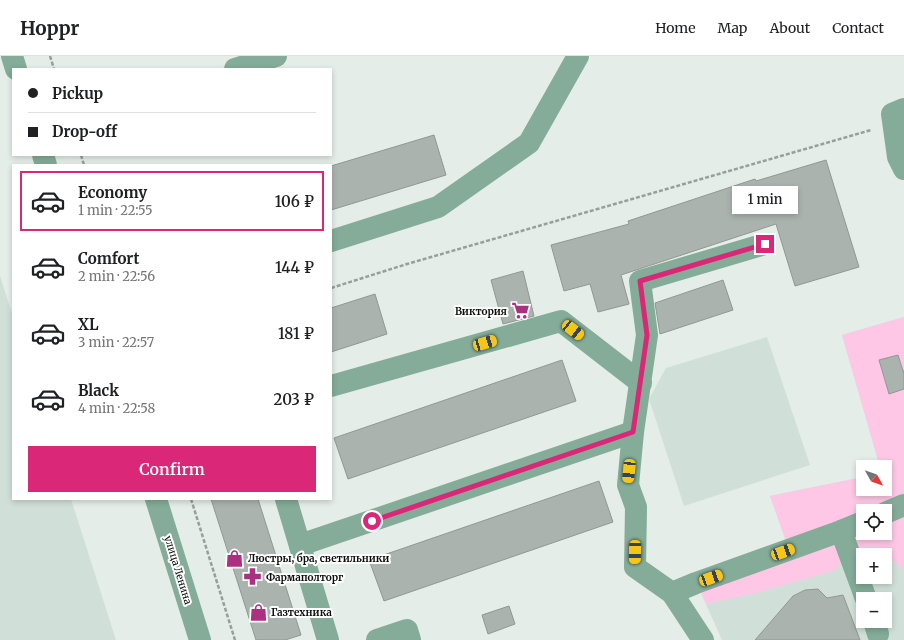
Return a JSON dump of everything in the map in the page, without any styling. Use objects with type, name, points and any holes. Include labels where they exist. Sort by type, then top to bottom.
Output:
[{"type":"street","points":[[12,56],[16,68]]},
{"type":"street","points":[[238,68],[276,56]]},
{"type":"street","points":[[332,241],[438,207],[529,143],[578,56]]},
{"type":"street","points":[[898,111],[898,157],[904,169]]},
{"type":"street","points":[[703,640],[672,593],[635,567],[636,507],[628,485],[633,432],[647,335],[640,281],[765,244]]},
{"type":"street","points":[[332,386],[561,321],[641,384]]},
{"type":"street","points":[[300,545],[633,432]]},
{"type":"street","name":"улица Ленина","points":[[156,500],[200,640]]},
{"type":"street","points":[[286,500],[328,640]]},
{"type":"street","points":[[892,509],[904,504]]},
{"type":"street","points":[[672,593],[856,525]]},
{"type":"street","points":[[841,531],[863,592]]},
{"type":"street","points":[[377,640],[407,630],[410,640]]},
{"type":"path","points":[[50,56],[54,68]]},
{"type":"path","points":[[332,288],[414,262],[874,129],[898,111]]},
{"type":"path","points":[[191,500],[235,640]]},
{"type":"shaded area","points":[[0,276],[12,314],[12,500],[71,500],[116,640],[0,640]]},
{"type":"shaded area","points":[[904,317],[904,640],[722,640],[692,573],[786,541],[770,496],[856,478],[856,496],[892,496],[892,460],[878,460],[842,335]]},
{"type":"shaded area","points":[[904,317],[904,489],[896,499],[883,504],[856,504],[856,514],[786,541],[770,496],[856,478],[856,496],[892,496],[892,460],[878,460],[842,335]]},
{"type":"shaded area","points":[[767,337],[810,465],[684,506],[649,399],[666,368]]},
{"type":"shaded area","points":[[904,513],[904,570],[892,560],[892,548],[856,548],[852,540],[855,532],[856,540],[892,540],[892,517]]},
{"type":"shaded area","points":[[834,545],[839,548],[842,561],[833,571],[756,593],[706,604],[701,592]]},
{"type":"building","points":[[434,135],[446,175],[332,210],[332,166]]},
{"type":"building","points":[[826,160],[859,267],[795,286],[776,224],[621,275],[629,304],[598,312],[590,284],[564,291],[551,245],[629,224],[628,221],[755,179],[756,181]]},
{"type":"building","points":[[523,271],[534,316],[503,324],[491,280]]},
{"type":"building","points":[[723,280],[733,310],[660,334],[655,303]]},
{"type":"building","points":[[375,294],[387,334],[332,352],[332,308]]},
{"type":"building","points":[[898,355],[904,374],[904,389],[889,394],[879,360]]},
{"type":"building","points":[[562,360],[576,401],[348,479],[334,438]]},
{"type":"building","points":[[599,481],[613,522],[384,601],[369,560]]},
{"type":"building","points":[[211,500],[258,500],[301,635],[285,640],[256,640]]},
{"type":"building","points":[[818,589],[827,598],[843,595],[860,640],[755,640],[793,596],[805,590]]},
{"type":"building","points":[[509,606],[515,624],[488,634],[482,615]]},
{"type":"place","name":"Виктория","points":[[520,311]]},
{"type":"place","name":"Люстры, бра, светильники","points":[[235,558]]},
{"type":"place","name":"Фармаполторг","points":[[253,577]]},
{"type":"place","name":"Газтехника","points":[[258,612]]},
{"type":"route","points":[[372,521],[633,432],[647,335],[640,281],[765,244]]}]
